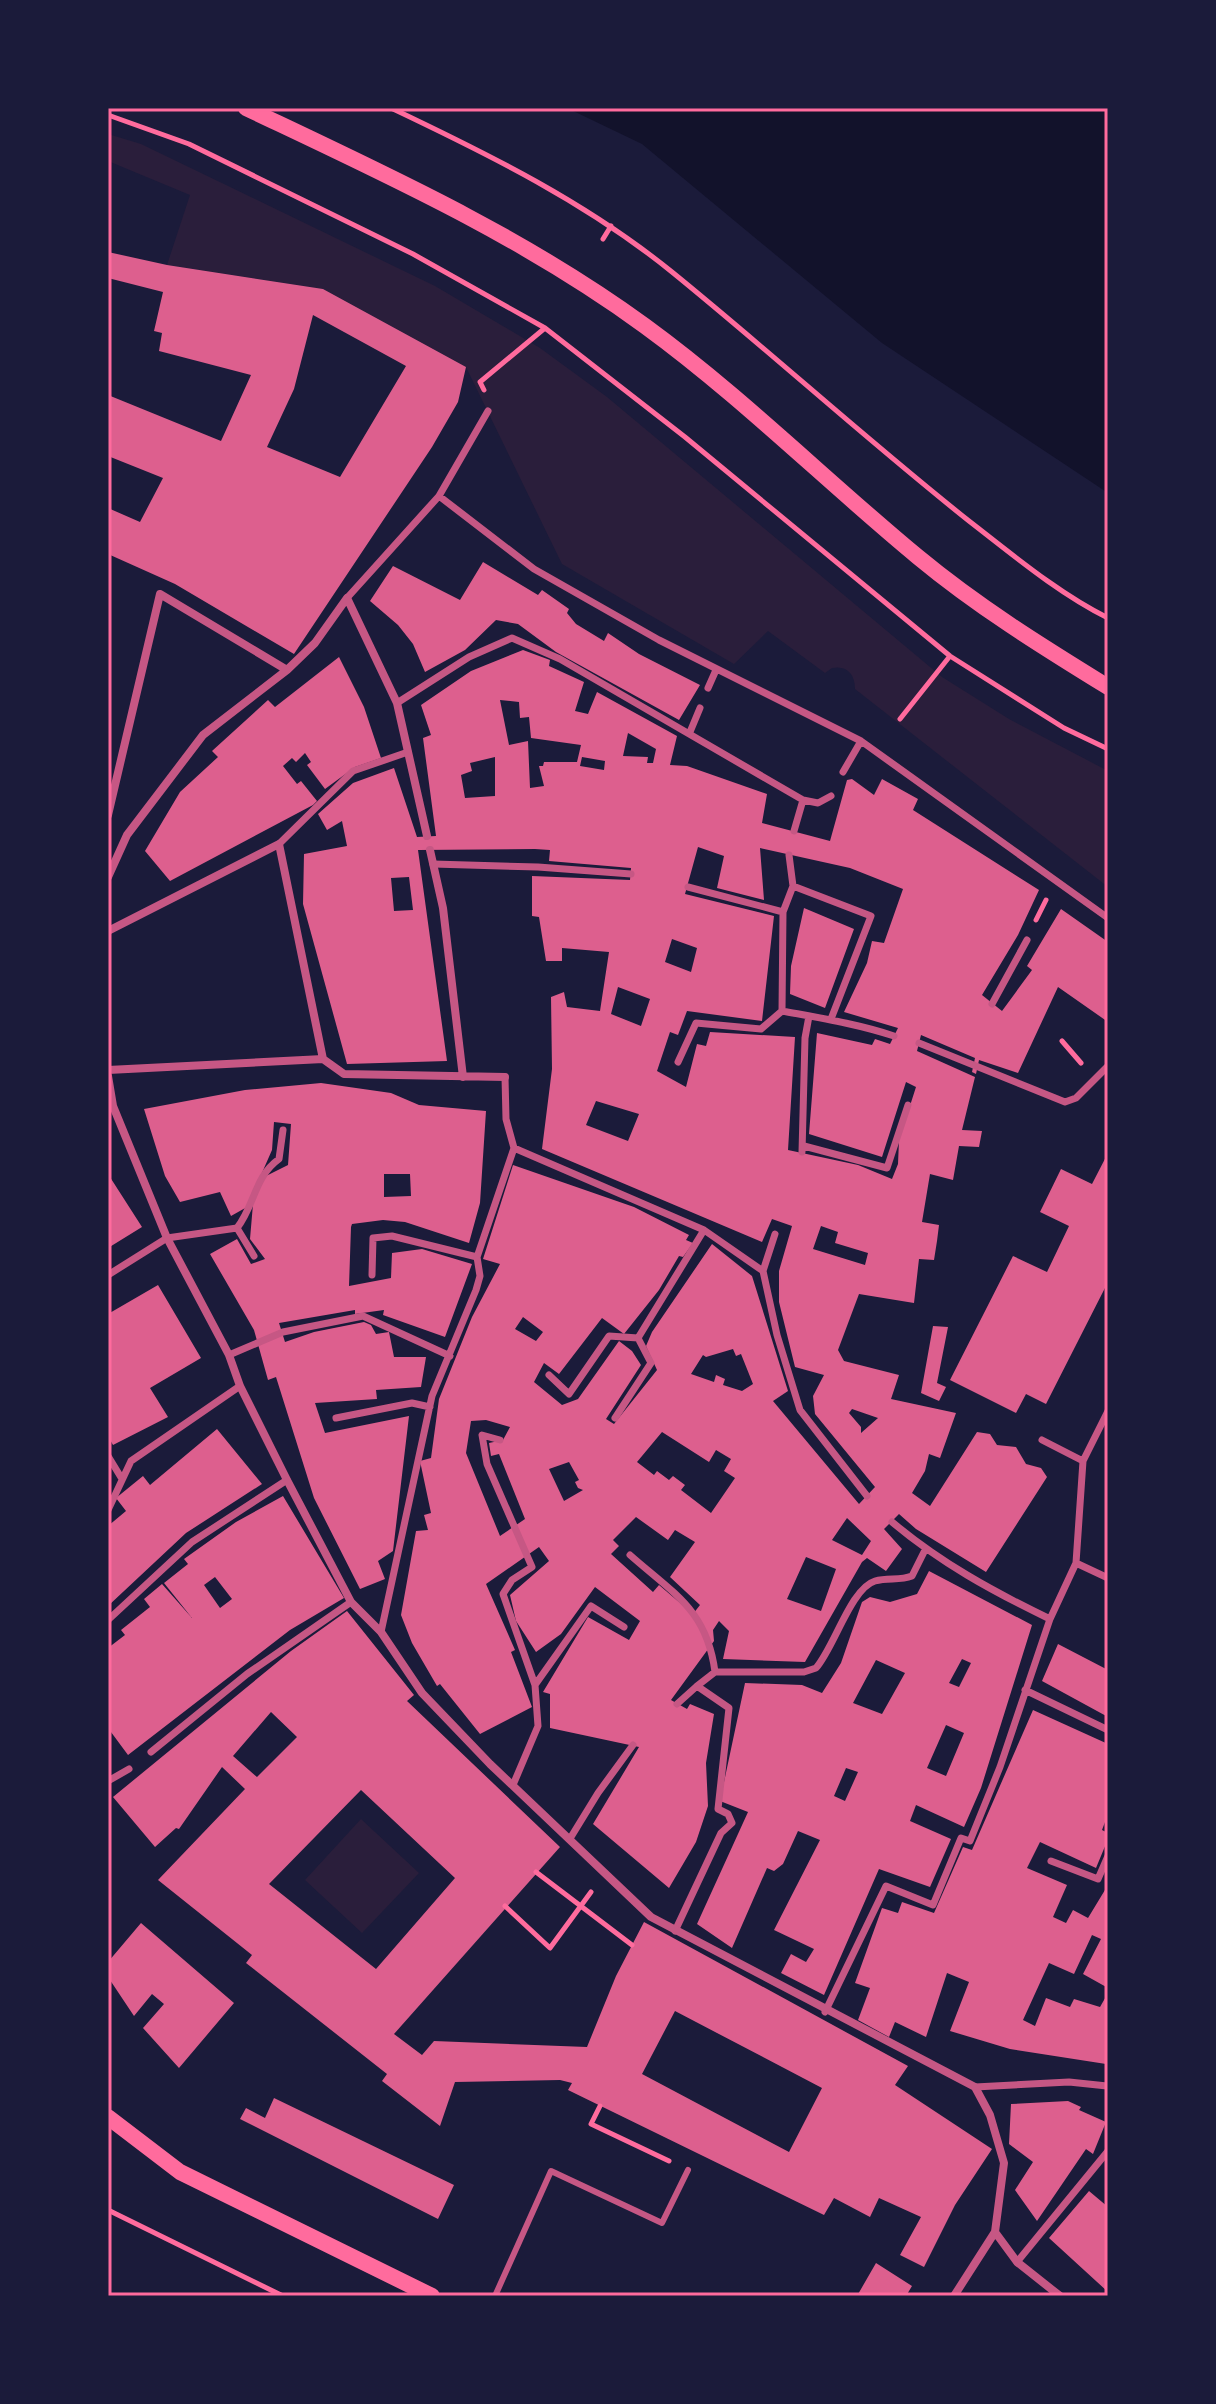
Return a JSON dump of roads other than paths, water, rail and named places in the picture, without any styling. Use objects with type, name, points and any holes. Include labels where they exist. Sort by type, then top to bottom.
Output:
[{"type":"main road","points":[[246,108],[436,198],[578,278],[648,328],[919,558],[1016,630],[1108,687]]},
{"type":"main road","points":[[108,2117],[180,2172],[432,2296]]},
{"type":"street","points":[[108,877],[127,835],[203,735],[287,670],[315,643],[347,598],[439,496],[488,411]]},
{"type":"street","points":[[439,496],[534,569],[716,670],[861,741],[1108,918]]},
{"type":"street","points":[[108,815],[160,594],[287,670]]},
{"type":"street","points":[[347,598],[397,703],[427,836]]},
{"type":"street","points":[[397,703],[469,657],[512,638],[560,659],[803,800],[818,803],[831,796]]},
{"type":"street","points":[[708,688],[716,670]]},
{"type":"street","points":[[690,732],[700,708]]},
{"type":"street","points":[[843,772],[861,741]]},
{"type":"street","points":[[108,931],[279,844],[353,771],[408,752]]},
{"type":"street","points":[[794,831],[803,800]]},
{"type":"street","points":[[279,844],[323,1059]]},
{"type":"street","points":[[430,850],[443,908],[463,1077]]},
{"type":"street","points":[[678,1062],[696,1023],[761,1029],[782,1011],[783,912],[793,886],[789,855]]},
{"type":"street","points":[[433,864],[631,874]]},
{"type":"street","points":[[793,886],[871,916],[831,1019]]},
{"type":"street","points":[[688,887],[783,912]]},
{"type":"street","points":[[992,1004],[1027,940]]},
{"type":"street","points":[[782,1011],[831,1019],[894,1036]]},
{"type":"street","points":[[809,1016],[804,1050],[803,1149],[887,1168],[908,1105]]},
{"type":"street","points":[[919,1043],[963,1057],[1065,1102],[1076,1098],[1108,1066]]},
{"type":"street","points":[[108,1070],[323,1059],[344,1074],[505,1077],[506,1119],[514,1148],[477,1257],[480,1276],[476,1290],[430,1407],[381,1632]]},
{"type":"street","points":[[108,1076],[113,1106],[167,1238],[229,1355],[240,1386],[351,1602],[381,1632],[422,1693],[513,1785],[571,1837],[651,1917],[825,2012],[975,2087],[1069,2082],[1108,2086]]},
{"type":"street","points":[[108,1275],[167,1238],[237,1228],[249,1213],[265,1169],[279,1159],[283,1130]]},
{"type":"street","points":[[514,1148],[704,1230],[763,1271]]},
{"type":"street","points":[[237,1228],[254,1256]]},
{"type":"street","points":[[638,1338],[704,1230]]},
{"type":"street","points":[[775,1234],[763,1271],[777,1335],[800,1410],[867,1496]]},
{"type":"street","points":[[372,1275],[373,1238],[392,1236],[477,1257]]},
{"type":"street","points":[[229,1355],[283,1332],[363,1316],[450,1356]]},
{"type":"street","points":[[549,1375],[569,1394],[609,1336],[638,1338]]},
{"type":"street","points":[[615,1418],[651,1363],[638,1338]]},
{"type":"street","points":[[108,1510],[131,1461],[240,1386]]},
{"type":"street","points":[[336,1418],[412,1403],[430,1407]]},
{"type":"street","points":[[825,2012],[886,1886],[933,1905],[961,1838],[970,1841],[1050,1619],[1076,1563],[1083,1461],[1108,1411]]},
{"type":"street","points":[[500,1440],[482,1435],[487,1464],[532,1567],[512,1580],[503,1594],[535,1685],[538,1726],[513,1785]]},
{"type":"street","points":[[1042,1440],[1083,1461]]},
{"type":"street","points":[[108,1456],[122,1479]]},
{"type":"street","points":[[108,1620],[192,1542],[287,1480]]},
{"type":"street","points":[[892,1522],[925,1550],[977,1584],[1050,1619]]},
{"type":"street","points":[[677,1704],[715,1672],[804,1672],[816,1668],[861,1590],[875,1581],[898,1581],[912,1576],[925,1550]]},
{"type":"street","points":[[630,1555],[694,1612],[711,1642],[715,1672]]},
{"type":"street","points":[[1076,1563],[1108,1578]]},
{"type":"street","points":[[151,1752],[247,1674],[351,1602]]},
{"type":"street","points":[[535,1685],[591,1606],[624,1627]]},
{"type":"street","points":[[675,1931],[721,1833],[732,1823],[728,1814],[718,1809],[729,1708],[697,1686]]},
{"type":"street","points":[[1025,1690],[1108,1730]]},
{"type":"street","points":[[571,1837],[633,1745]]},
{"type":"street","points":[[108,1781],[129,1769]]},
{"type":"street","points":[[1051,1861],[1098,1879],[1108,1856]]},
{"type":"street","points":[[954,2296],[995,2232],[1004,2163],[990,2115],[975,2087]]},
{"type":"street","points":[[1017,2262],[1108,2152]]},
{"type":"street","points":[[995,2232],[1017,2262],[1060,2296]]},
{"type":"lane","points":[[495,2296],[551,2171],[662,2223],[688,2170]]}]
